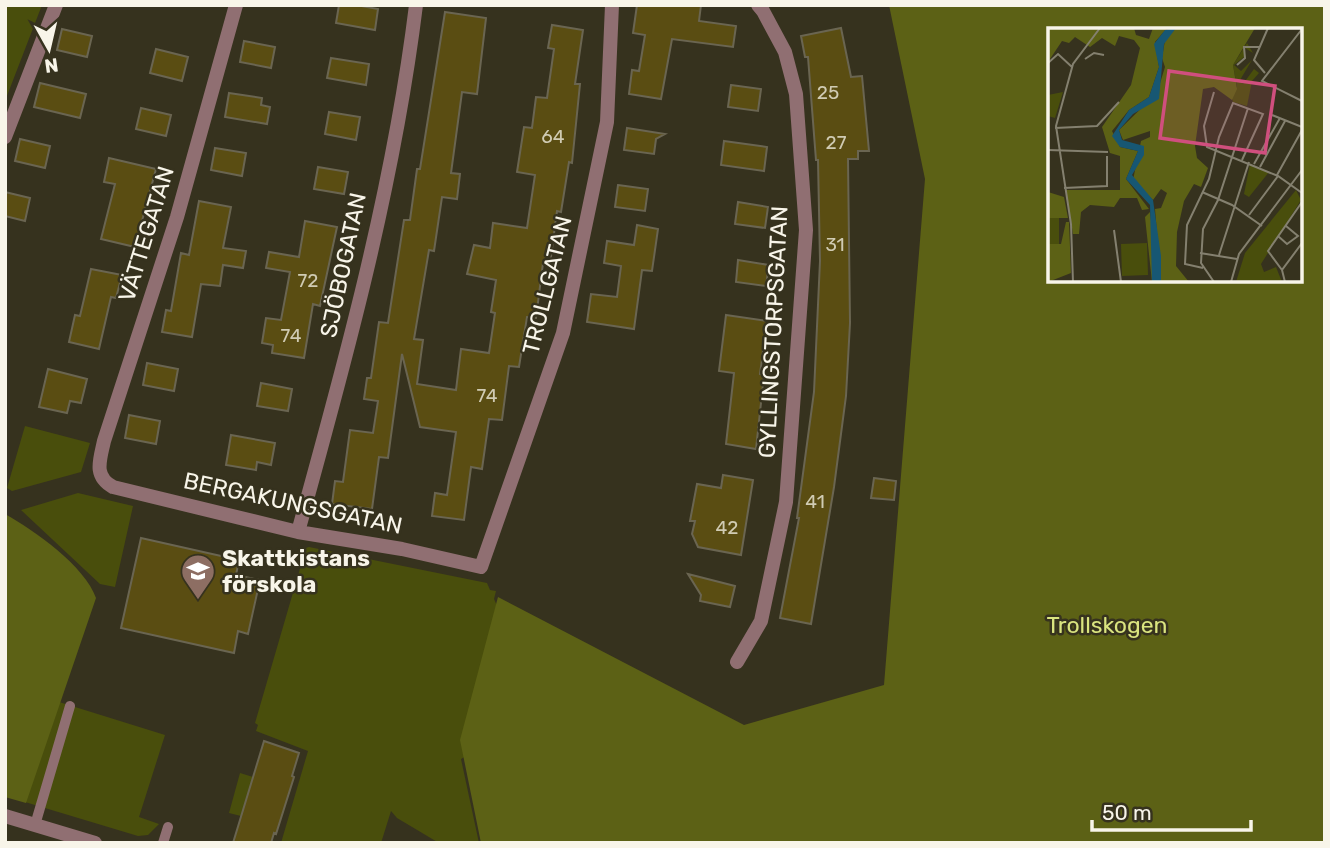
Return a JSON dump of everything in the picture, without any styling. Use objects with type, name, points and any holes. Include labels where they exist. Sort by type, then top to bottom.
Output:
[{"type":"street","points":[[5,137],[56,5]]},
{"type":"street","name":"VÄTTEGATAN","points":[[100,476],[104,442],[177,217],[236,5]]},
{"type":"street","name":"SJÖBOGATAN","points":[[298,532],[354,329],[408,75],[416,5]]},
{"type":"street","name":"TROLLGATAN","points":[[481,567],[563,333],[607,122],[612,5]]},
{"type":"street","name":"GYLLINGSTORPSGATAN","points":[[737,662],[761,621],[786,502],[806,230],[796,94],[785,52],[758,5]]},
{"type":"street","name":"BERGAKUNGSGATAN","points":[[100,476],[113,487],[298,532],[402,549],[481,567]]},
{"type":"street","points":[[5,816],[94,843]]},
{"type":"lane","points":[[35,825],[70,705]]},
{"type":"lane","points":[[163,843],[168,827]]},
{"type":"green space","points":[[5,5],[42,5],[5,101]]},
{"type":"green space","name":"Trollskogen","points":[[889,5],[1325,5],[1325,843],[481,843],[460,740],[498,597],[744,725],[884,685],[925,179]]},
{"type":"green space","points":[[25,426],[90,443],[81,472],[12,491],[7,488]]},
{"type":"green space","points":[[78,493],[133,506],[115,587],[100,584],[21,510]]},
{"type":"green space","points":[[5,514],[44,539],[70,562],[90,586],[96,598],[26,803],[5,797]]},
{"type":"green space","points":[[306,548],[487,583],[490,590],[496,591],[494,599],[521,660],[492,740],[461,759],[479,843],[439,843],[397,818],[391,811],[381,843],[281,843],[308,751],[256,731],[258,725],[255,723]]},
{"type":"green space","points":[[59,702],[165,735],[139,817],[159,824],[148,835],[138,836],[25,802]]},
{"type":"green space","points":[[240,773],[253,777],[241,816],[229,813]]},
{"type":"building","points":[[339,5],[378,9],[375,30],[336,23]]},
{"type":"building","points":[[637,5],[701,5],[699,21],[736,26],[733,47],[672,39],[661,99],[629,94],[632,70],[639,71],[645,35],[633,33]]},
{"type":"building","points":[[445,12],[486,18],[477,94],[462,92],[451,173],[460,174],[457,199],[442,197],[434,251],[429,250],[414,339],[423,340],[417,384],[456,390],[461,349],[489,353],[495,313],[491,312],[496,280],[467,274],[474,245],[490,248],[493,223],[527,228],[535,175],[517,172],[524,127],[532,128],[536,97],[547,98],[554,49],[548,48],[552,25],[583,30],[575,84],[580,84],[572,163],[569,162],[561,212],[557,211],[550,264],[543,263],[536,318],[527,317],[519,367],[509,366],[502,420],[489,419],[482,469],[471,467],[464,520],[432,516],[435,493],[447,495],[456,432],[420,427],[402,354],[388,458],[379,457],[372,509],[332,504],[335,481],[343,482],[350,430],[373,433],[378,401],[364,399],[367,378],[371,378],[379,322],[388,323],[404,220],[410,220]]},
{"type":"building","points":[[841,28],[851,77],[862,76],[869,151],[858,151],[858,159],[848,159],[850,323],[846,396],[811,624],[780,618],[799,518],[814,392],[820,261],[818,160],[808,57],[805,57],[801,36]]},
{"type":"building","points":[[62,29],[92,36],[87,57],[57,50]]},
{"type":"building","points":[[244,41],[275,47],[271,68],[240,62]]},
{"type":"building","points":[[156,49],[188,57],[182,81],[150,73]]},
{"type":"building","points":[[331,58],[369,64],[366,85],[327,78]]},
{"type":"building","points":[[40,83],[86,94],[80,118],[34,107]]},
{"type":"building","points":[[731,85],[761,89],[758,111],[728,107]]},
{"type":"building","points":[[229,93],[262,98],[261,105],[270,107],[267,124],[225,117]]},
{"type":"building","points":[[141,108],[171,115],[166,136],[136,129]]},
{"type":"building","points":[[329,112],[360,117],[356,140],[325,134]]},
{"type":"building","points":[[627,128],[665,134],[656,139],[654,154],[624,150]]},
{"type":"building","points":[[20,139],[50,146],[45,168],[15,161]]},
{"type":"building","points":[[724,141],[767,147],[764,171],[721,165]]},
{"type":"building","points":[[215,148],[246,153],[242,176],[211,170]]},
{"type":"building","points":[[109,158],[156,169],[135,247],[101,239],[115,184],[104,182]]},
{"type":"building","points":[[318,167],[348,172],[344,194],[314,189]]},
{"type":"building","points":[[618,185],[648,189],[645,211],[615,207]]},
{"type":"building","points":[[5,192],[30,198],[25,221],[5,216]]},
{"type":"building","points":[[199,201],[231,207],[223,248],[246,251],[243,268],[223,265],[220,286],[201,284],[192,337],[162,332],[166,310],[171,311],[181,253],[189,255]]},
{"type":"building","points":[[738,202],[768,207],[765,228],[735,224]]},
{"type":"building","points":[[305,221],[337,227],[320,306],[313,304],[304,358],[272,353],[273,345],[262,343],[266,318],[281,320],[290,272],[266,268],[269,252],[299,257]]},
{"type":"building","points":[[637,225],[658,229],[652,271],[642,270],[634,329],[587,322],[591,294],[617,297],[621,266],[604,263],[607,241],[634,245]]},
{"type":"building","points":[[738,260],[769,265],[766,286],[736,282]]},
{"type":"building","points":[[91,269],[122,275],[116,298],[111,297],[99,349],[69,342],[75,315],[80,316]]},
{"type":"building","points":[[726,315],[767,321],[760,374],[764,375],[756,449],[726,444],[734,373],[719,371]]},
{"type":"building","points":[[147,363],[178,369],[174,391],[143,385]]},
{"type":"building","points":[[48,369],[87,379],[81,403],[70,401],[67,413],[39,407]]},
{"type":"building","points":[[261,383],[292,389],[288,411],[257,406]]},
{"type":"building","points":[[129,415],[160,421],[156,444],[125,438]]},
{"type":"building","points":[[231,435],[275,443],[271,465],[257,462],[256,470],[226,465]]},
{"type":"building","points":[[723,475],[753,480],[741,555],[698,547],[692,534],[695,521],[690,521],[697,484],[721,488]]},
{"type":"building","points":[[874,478],[896,481],[894,500],[871,498]]},
{"type":"building","points":[[141,538],[239,560],[236,575],[260,580],[248,634],[238,631],[234,653],[121,628]]},
{"type":"building","points":[[688,574],[735,586],[730,607],[700,601],[701,595]]},
{"type":"building","points":[[264,741],[299,753],[292,776],[294,777],[271,843],[233,843]]},
{"type":"place","name":"Skattkistans förskola","points":[[198,601]]}]
